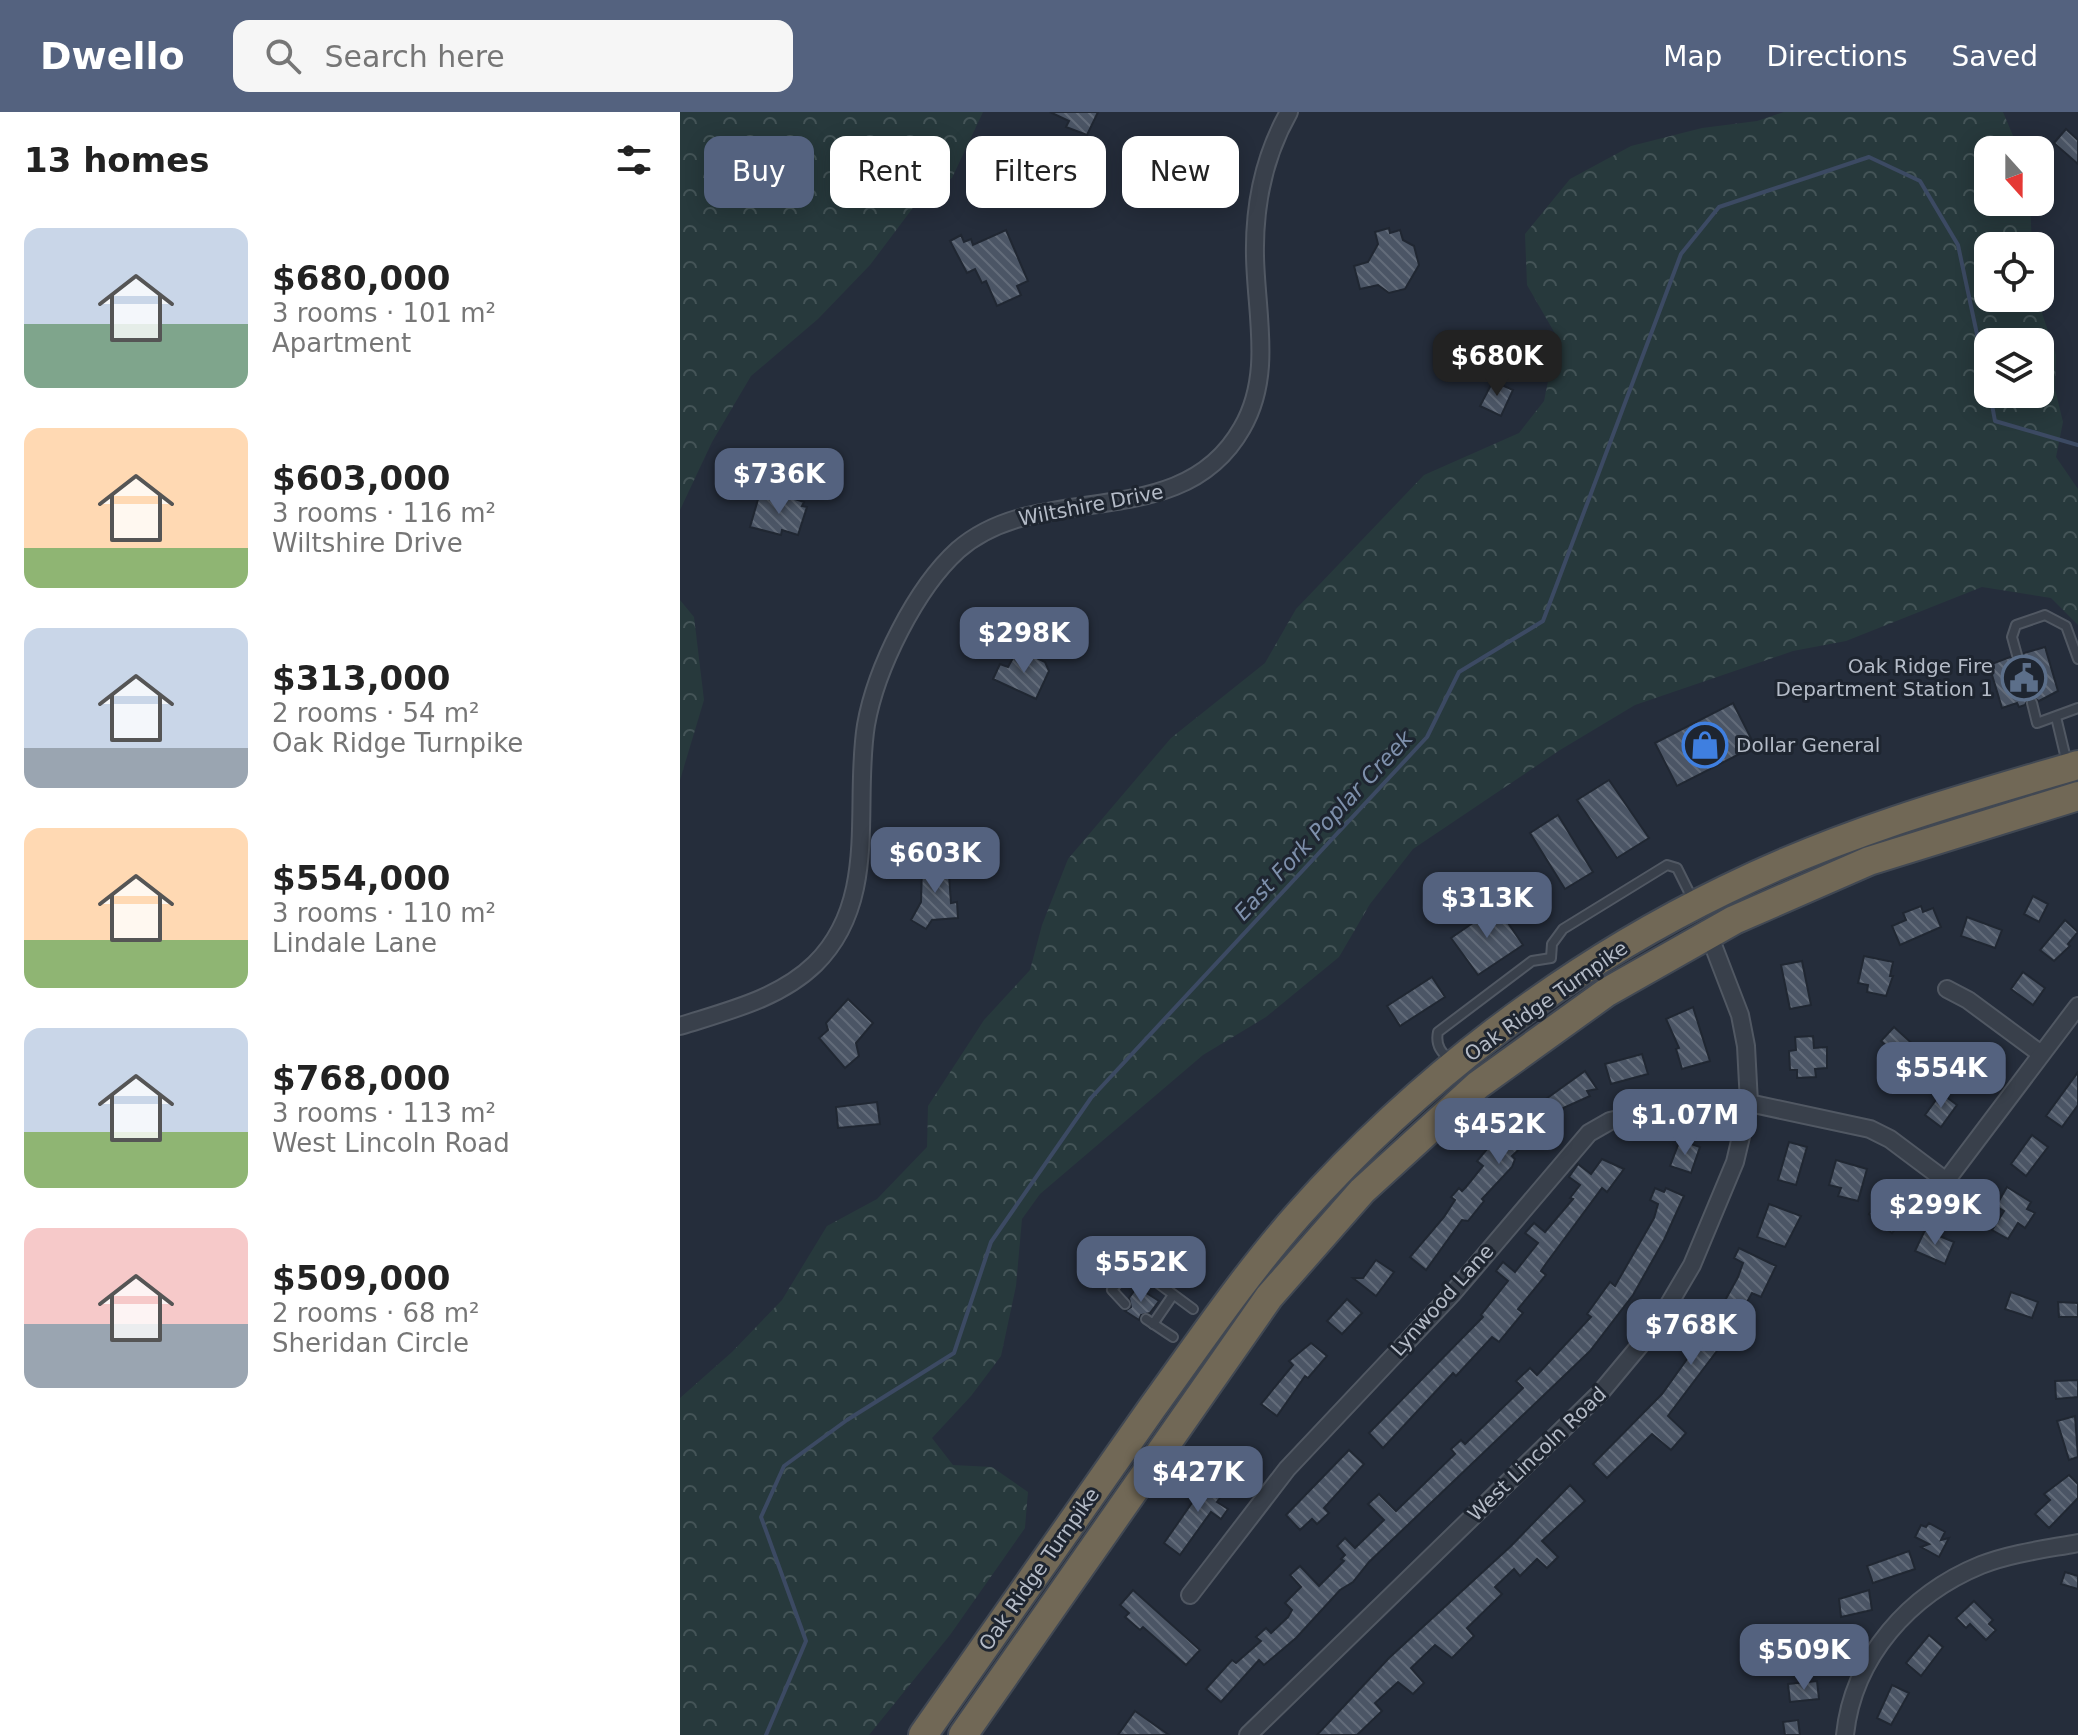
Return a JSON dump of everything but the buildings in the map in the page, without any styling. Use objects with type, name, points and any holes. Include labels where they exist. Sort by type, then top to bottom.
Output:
[{"type":"highway","points":[[2073,766],[2077,796]]},
{"type":"highway","name":"Oak Ridge Turnpike","points":[[923,1735],[1229,1301],[1297,1216],[1391,1120],[1559,969],[1796,857],[1881,823],[2073,766]]},
{"type":"highway","name":"Oak Ridge Turnpike","points":[[963,1735],[1287,1276],[1362,1191],[1436,1122],[1568,1018],[1708,932],[1869,861],[2077,796]]},
{"type":"highway","points":[[1695,905],[1708,932]]},
{"type":"street","name":"Wiltshire Drive","points":[[680,1026],[768,996],[795,981],[831,946],[844,922],[857,883],[863,757],[873,697],[887,661],[925,588],[942,564],[963,546],[1000,524],[1142,499],[1177,487],[1220,458],[1242,430],[1257,391],[1261,367],[1255,256],[1258,198],[1266,164],[1289,112]]},
{"type":"street","name":"West Lincoln Road","points":[[1248,1735],[1626,1366],[1656,1326],[1692,1265],[1735,1162],[1749,1103],[1746,1046],[1740,1015],[1708,932]]},
{"type":"street","points":[[1947,989],[1968,1000],[2041,1054],[2078,1006]]},
{"type":"street","name":"Lynwood Lane","points":[[1190,1595],[1287,1469],[1452,1294],[1589,1133],[1610,1121],[1653,1111],[1715,1100],[1749,1103],[1870,1129],[1890,1139],[1946,1181],[2041,1054]]},
{"type":"street","points":[[1845,1735],[1854,1688],[1875,1649],[1923,1598],[1954,1577],[1984,1564],[2078,1543]]},
{"type":"lane","points":[[2017,655],[2012,637],[2016,625],[2045,615],[2066,626],[2078,659]]},
{"type":"lane","points":[[2032,703],[2037,723],[2078,708]]},
{"type":"lane","points":[[2056,717],[2073,766]]},
{"type":"lane","points":[[1559,969],[1552,944],[1563,929],[1656,869],[1667,865],[1677,868],[1695,905]]},
{"type":"lane","points":[[1454,1065],[1441,1053],[1436,1040],[1438,1032],[1532,961],[1559,969]]},
{"type":"lane","points":[[1125,1304],[1112,1290],[1128,1269],[1139,1269],[1193,1309]]},
{"type":"lane","points":[[1173,1295],[1150,1321],[1173,1337]]},
{"type":"lane","points":[[1138,1429],[1165,1445]]},
{"type":"green space","points":[[680,112],[983,112],[972,136],[966,136],[966,148],[950,179],[950,136],[830,136],[830,208],[913,208],[870,265],[818,319],[751,376],[712,442],[680,510]]},
{"type":"green space","points":[[1784,112],[2003,112],[2013,136],[1974,136],[1974,216],[2031,216],[2031,232],[1974,232],[1974,312],[2042,312],[2047,328],[1974,328],[1974,408],[2054,408],[2054,349],[2055,389],[2063,422],[2056,457],[2078,489],[2078,625],[2051,598],[1982,587],[1846,641],[1793,651],[1635,705],[1560,750],[1413,849],[1370,904],[1339,957],[1266,1017],[1203,1055],[1040,1194],[1022,1219],[1016,1286],[1001,1356],[971,1396],[932,1438],[953,1465],[992,1467],[1028,1492],[1025,1528],[950,1635],[869,1735],[680,1735],[680,1398],[732,1352],[782,1300],[827,1226],[877,1199],[927,1147],[928,1106],[984,1020],[1030,970],[1042,925],[1068,859],[1171,738],[1265,663],[1296,609],[1424,475],[1519,433],[1544,401],[1557,337],[1527,285],[1525,234],[1570,179],[1631,146],[1702,128],[1757,121]]},
{"type":"green space","points":[[680,600],[694,617],[704,700],[680,780]]},
{"type":"waterway","name":"East Fork Poplar Creek","points":[[766,1735],[806,1641],[761,1517],[784,1466],[847,1420],[954,1353],[991,1242],[1091,1098],[1427,737],[1459,672],[1543,621],[1681,254],[1719,207],[1869,157],[1920,181],[1958,245],[1976,328]]},
{"type":"waterway","name":"East Fork Poplar Creek","points":[[1993,408],[1995,421],[2078,445]]},
{"type":"place","name":"Oak Ridge Fire Department Station 1","points":[[2024,678]]},
{"type":"place","name":"Dollar General","points":[[1705,745]]}]
